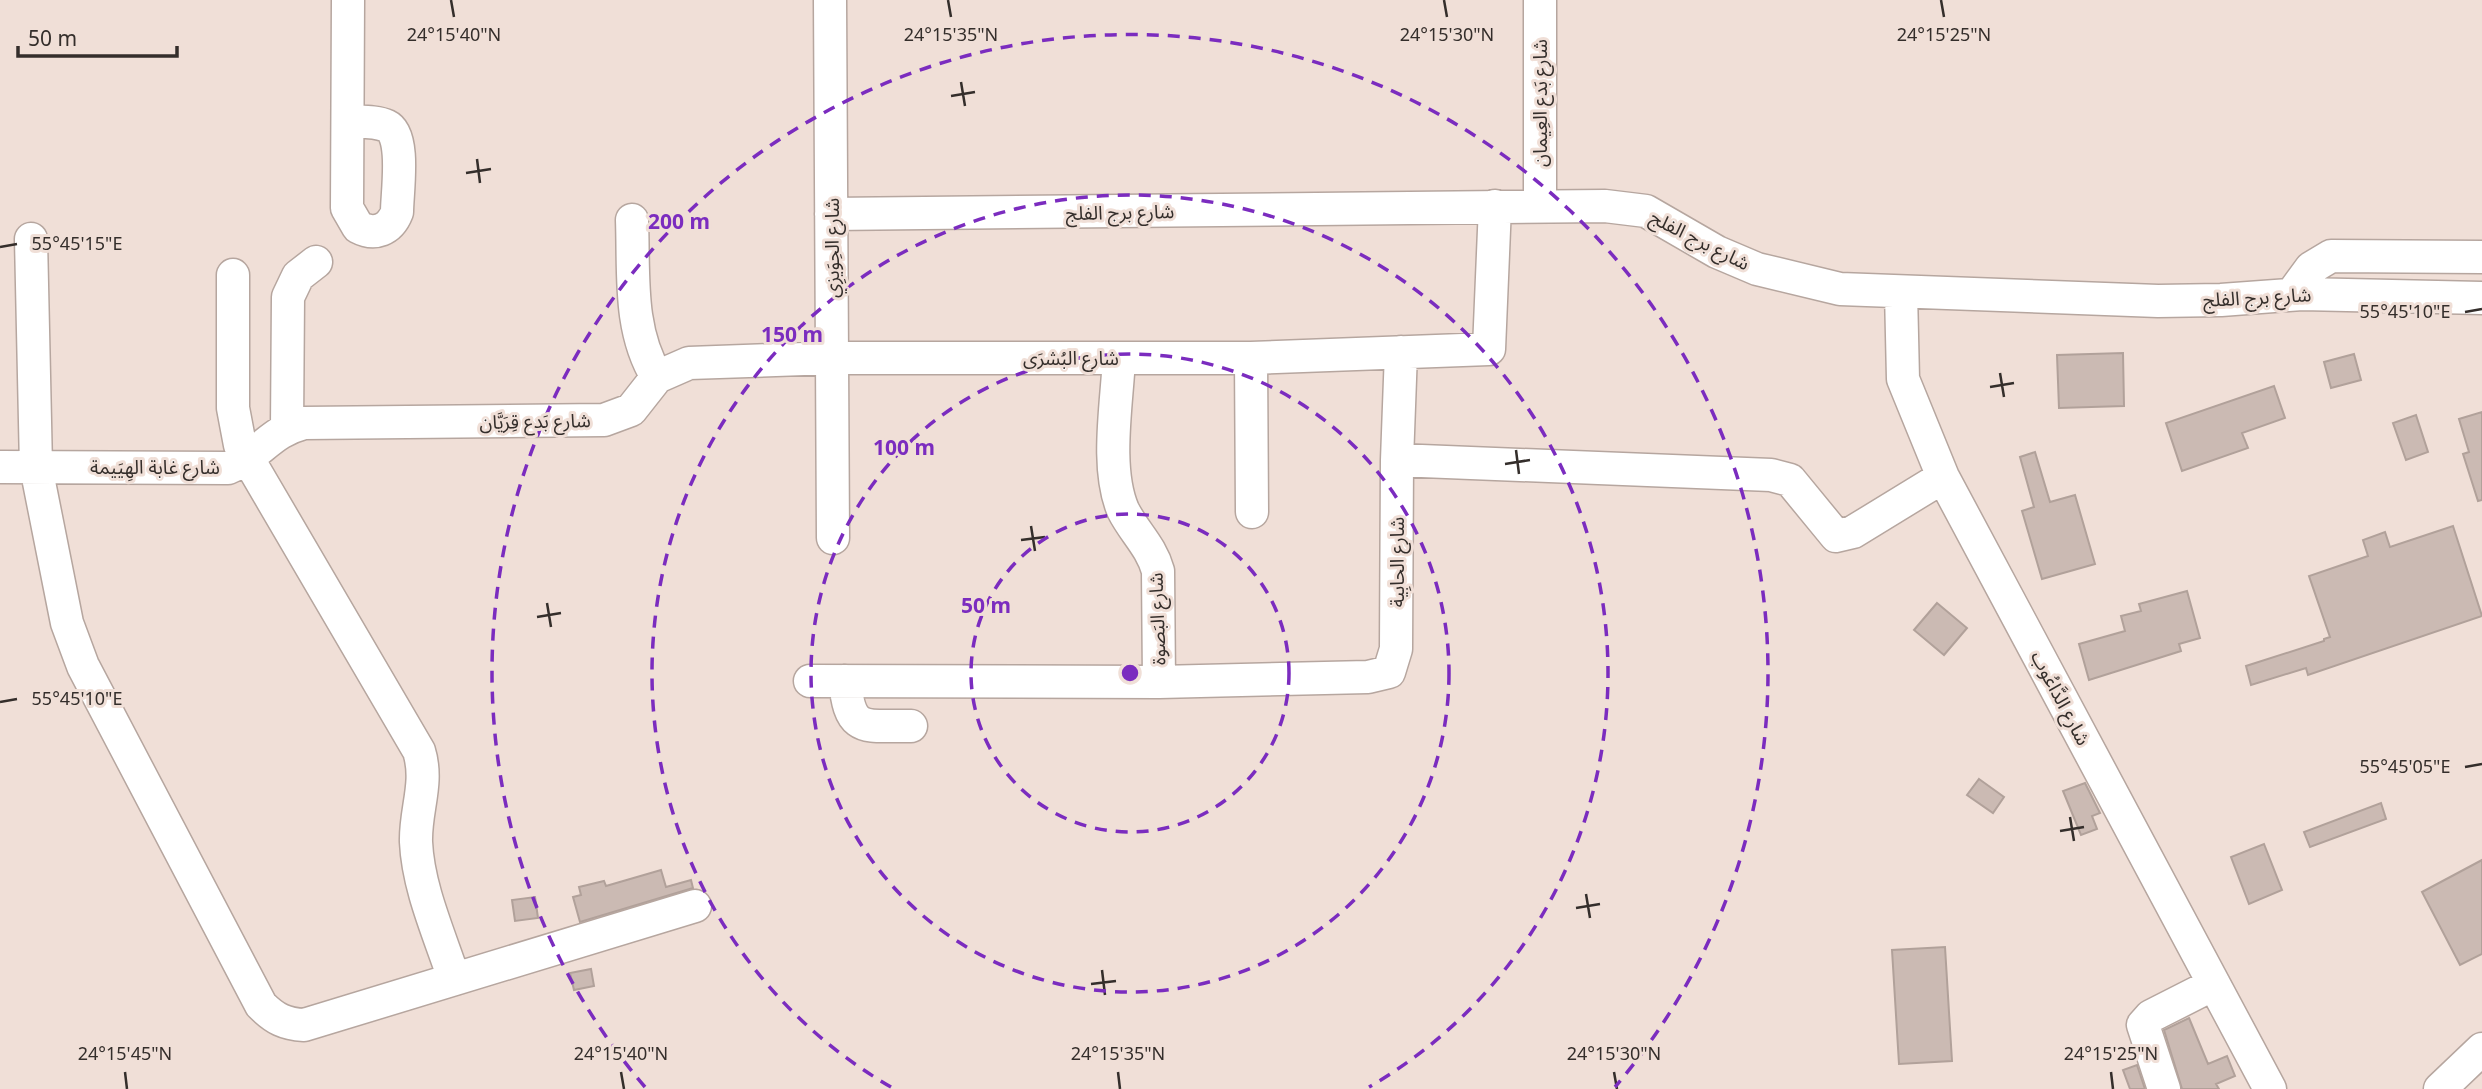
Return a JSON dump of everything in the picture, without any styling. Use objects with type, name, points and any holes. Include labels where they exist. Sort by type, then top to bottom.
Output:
[{"type":"street","points":[[348,0],[348,121]]},
{"type":"street","name":"شارع الحِوَيزِي","points":[[830,0],[833,538]]},
{"type":"street","name":"شارع بَدع العِيمان","points":[[1540,0],[1540,205]]},
{"type":"street","name":"شارع البُشرَى","points":[[657,377],[689,363],[832,358],[1251,358],[1489,349],[1495,206]]},
{"type":"street","name":"شارع برج الفلج","points":[[831,214],[1605,206],[1646,211],[1717,252],[1757,269],[1840,289],[2158,301],[2221,300],[2292,294],[2482,298]]},
{"type":"street","points":[[632,220],[636,325],[643,351],[657,377]]},
{"type":"street","points":[[31,239],[36,467],[67,623],[83,666],[261,1005],[280,1021],[304,1025],[695,906]]},
{"type":"street","points":[[2292,294],[2311,268],[2331,256],[2482,257]]},
{"type":"street","points":[[287,428],[288,297],[298,276],[316,262]]},
{"type":"street","name":"شارع غابة الهِيَيمة","points":[[0,467],[209,469],[228,468],[247,460],[237,436],[233,408],[233,275]]},
{"type":"street","name":"شارع الدَّاعُوب","points":[[1901,292],[1903,379],[1942,477],[2270,1089]]},
{"type":"street","points":[[1401,352],[1397,460],[1771,475],[1790,480],[1826,528],[1836,536],[1853,532],[1942,477]]},
{"type":"street","name":"شارع البَصوة","points":[[1119,358],[1114,467],[1116,488],[1123,508],[1153,554],[1158,571],[1159,682]]},
{"type":"street","points":[[1251,358],[1252,512]]},
{"type":"street","name":"شارع بَدع قِرَيَّان","points":[[247,460],[271,436],[304,423],[604,420],[631,410],[657,377]]},
{"type":"street","points":[[247,460],[419,751],[424,768],[425,787],[416,840],[418,862],[454,979]]},
{"type":"street","name":"شارع الحابِية","points":[[810,681],[1159,682],[1368,677],[1389,672],[1396,649],[1397,460]]},
{"type":"street","points":[[845,681],[848,706],[855,720],[868,725],[911,726]]},
{"type":"street","points":[[2164,1089],[2143,1025],[2151,1016],[2214,984]]},
{"type":"street","points":[[2453,1085],[2482,1049]]},
{"type":"building","points":[[2123,353],[2124,406],[2059,408],[2057,355]]},
{"type":"building","points":[[2354,354],[2361,380],[2331,388],[2324,362]]},
{"type":"building","points":[[2274,386],[2285,418],[2242,433],[2248,448],[2182,471],[2166,423]]},
{"type":"building","points":[[2482,412],[2482,500],[2478,501],[2463,454],[2469,452],[2459,419]]},
{"type":"building","points":[[2416,415],[2428,452],[2406,460],[2393,423]]},
{"type":"building","points":[[2035,452],[2050,502],[2075,495],[2095,564],[2042,579],[2022,511],[2034,507],[2020,457]]},
{"type":"building","points":[[2453,526],[2482,616],[2308,675],[2306,668],[2251,685],[2246,666],[2330,637],[2309,576],[2368,556],[2363,540],[2385,532],[2390,547]]},
{"type":"building","points":[[2187,591],[2200,638],[2179,644],[2181,651],[2089,680],[2079,644],[2125,631],[2121,616],[2141,611],[2139,604]]},
{"type":"building","points":[[1937,603],[1967,628],[1944,655],[1914,630]]},
{"type":"building","points":[[1979,779],[2004,797],[1993,813],[1967,795]]},
{"type":"building","points":[[2085,783],[2100,813],[2092,816],[2097,829],[2081,835],[2063,791]]},
{"type":"building","points":[[2381,803],[2386,819],[2310,847],[2304,832]]},
{"type":"building","points":[[2264,844],[2282,890],[2249,904],[2231,857]]},
{"type":"building","points":[[2482,860],[2482,954],[2460,965],[2422,892]]},
{"type":"building","points":[[661,870],[666,887],[691,880],[693,888],[580,922],[573,897],[581,895],[579,887],[604,881],[606,886]]},
{"type":"building","points":[[535,897],[538,918],[515,921],[512,900]]},
{"type":"building","points":[[1945,947],[1952,1061],[1899,1064],[1892,950]]},
{"type":"building","points":[[591,969],[594,986],[574,990],[570,973]]},
{"type":"building","points":[[2189,1018],[2208,1064],[2227,1056],[2235,1076],[2216,1084],[2219,1089],[2182,1089],[2164,1030]]},
{"type":"building","points":[[2137,1065],[2145,1089],[2130,1089],[2123,1070]]}]
